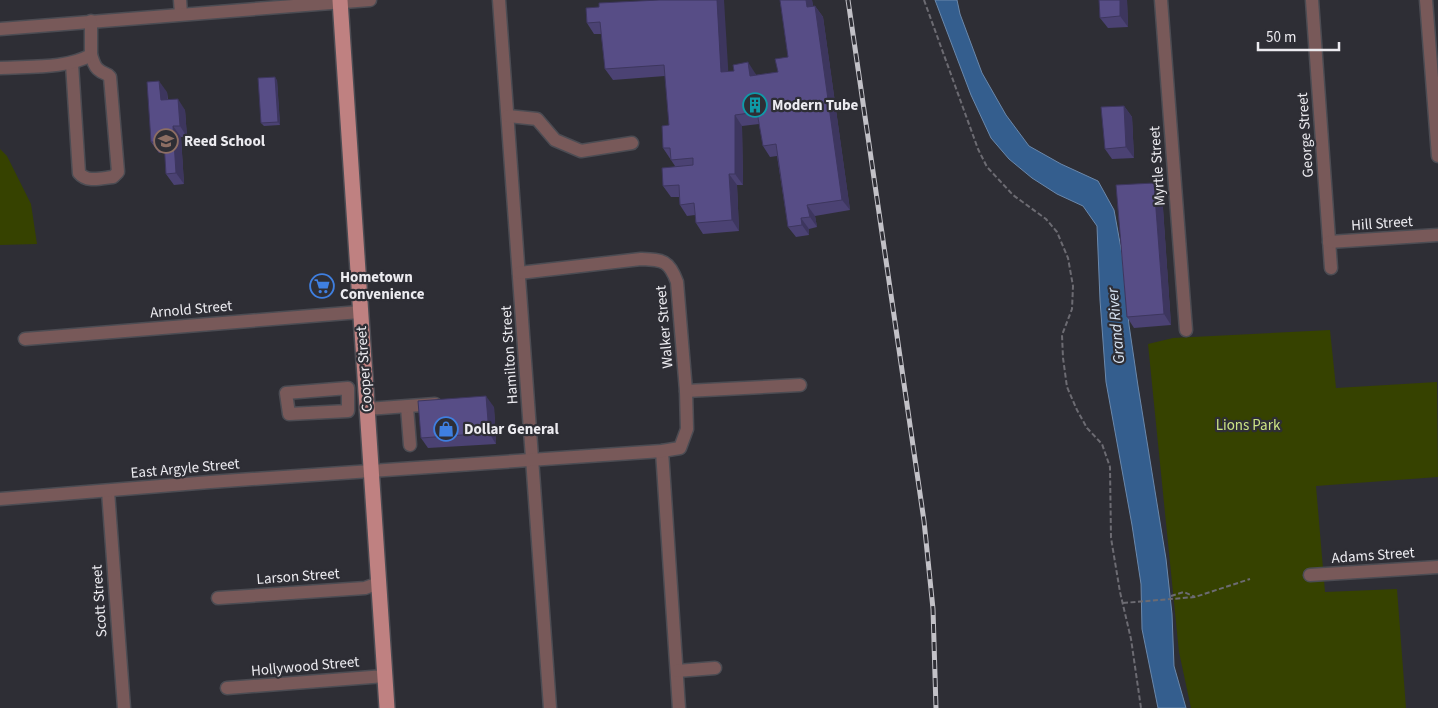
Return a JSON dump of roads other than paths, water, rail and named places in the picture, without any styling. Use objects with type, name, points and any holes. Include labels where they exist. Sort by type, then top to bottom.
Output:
[{"type":"main road","name":"Cooper Street","points":[[340,1],[387,708]]},
{"type":"street","points":[[180,0],[181,14]]},
{"type":"street","points":[[0,29],[370,0]]},
{"type":"street","name":"Hamilton Street","points":[[499,0],[550,708]]},
{"type":"street","name":"Myrtle Street","points":[[1161,0],[1186,330]]},
{"type":"street","name":"George Street","points":[[1312,0],[1331,268]]},
{"type":"street","points":[[1426,0],[1438,156]]},
{"type":"street","points":[[72,64],[80,176],[88,179],[113,177],[118,172],[110,77],[107,73],[99,71],[91,55],[91,21]]},
{"type":"street","points":[[0,68],[72,64],[91,55]]},
{"type":"street","points":[[508,116],[537,119],[555,140],[580,151],[632,144]]},
{"type":"street","name":"Hill Street","points":[[1329,242],[1438,235]]},
{"type":"street","name":"Walker Street","points":[[519,272],[641,258],[655,259],[668,264],[673,270],[677,282],[686,391],[687,429],[680,448]]},
{"type":"street","name":"Arnold Street","points":[[25,339],[360,312]]},
{"type":"street","points":[[686,391],[800,385]]},
{"type":"street","points":[[348,388],[348,394],[348,411],[289,414],[286,393],[348,388]]},
{"type":"street","points":[[348,394],[366,393]]},
{"type":"street","points":[[367,409],[444,404]]},
{"type":"street","points":[[407,407],[410,445]]},
{"type":"street","name":"East Argyle Street","points":[[0,499],[210,482],[662,451],[680,448]]},
{"type":"street","points":[[662,451],[679,708]]},
{"type":"street","name":"Scott Street","points":[[108,491],[124,708]]},
{"type":"street","name":"Adams Street","points":[[1310,575],[1438,567]]},
{"type":"street","name":"Larson Street","points":[[218,598],[365,588],[378,583]]},
{"type":"street","points":[[677,671],[715,668]]},
{"type":"street","name":"Hollywood Street","points":[[227,688],[385,676]]},
{"type":"water","name":"Grand River","points":[[935,0],[957,0],[960,14],[982,73],[1006,115],[1029,146],[1061,164],[1098,181],[1114,210],[1122,254],[1129,325],[1138,386],[1166,559],[1172,614],[1174,666],[1186,708],[1158,708],[1142,629],[1141,584],[1106,382],[1097,226],[1083,206],[1057,194],[1032,178],[1009,159],[991,138],[971,95]]},
{"type":"railway","points":[[848,0],[924,521],[933,609],[936,708]]},
{"type":"place","name":"Modern Tube","points":[[755,105]]},
{"type":"place","name":"Reed School","points":[[166,141]]},
{"type":"place","name":"Hometown Convenience","points":[[322,286]]},
{"type":"place","name":"Dollar General","points":[[446,429]]},
{"type":"park label","name":"Lions Park","points":[[1248,425]]}]
